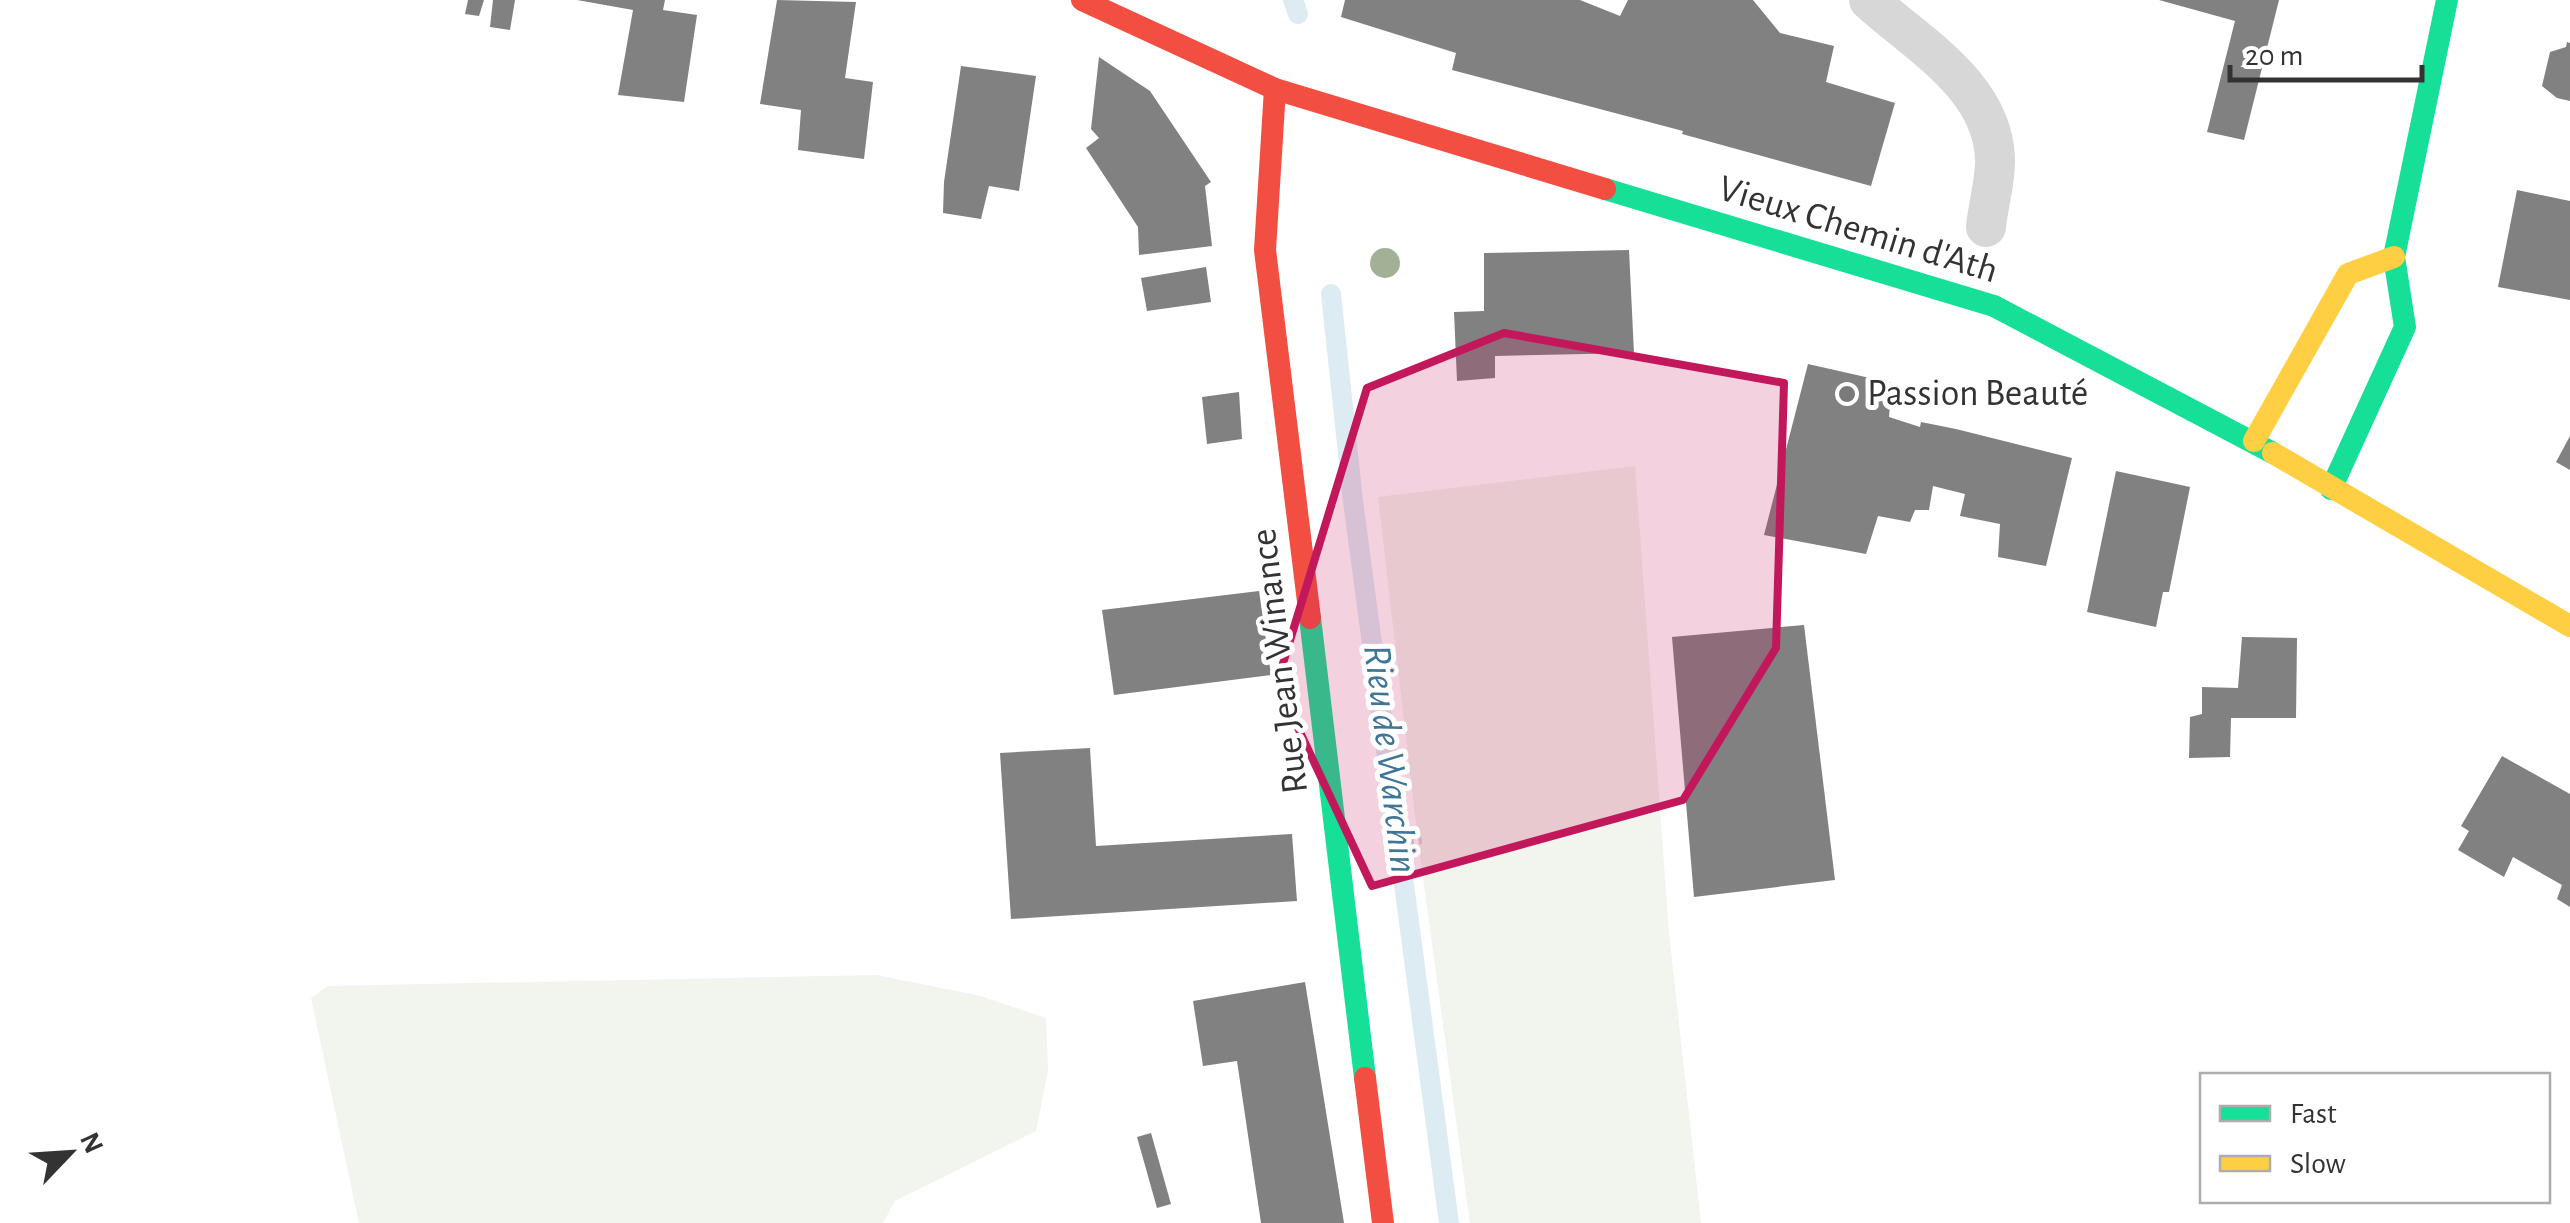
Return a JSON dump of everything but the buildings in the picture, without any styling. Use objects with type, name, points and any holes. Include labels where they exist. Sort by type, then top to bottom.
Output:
[{"type":"street","name":"Vieux Chemin d'Ath","points":[[1082,0],[1275,89],[1994,306],[2254,441],[2331,490],[2570,626]]},
{"type":"street","points":[[2331,490],[2405,327],[2394,258],[2448,0]]},
{"type":"street","name":"Rue Jean Winance","points":[[1275,89],[1266,250],[1383,1223]]},
{"type":"street","points":[[2254,441],[2348,274],[2394,258]]},
{"type":"lane","points":[[1869,0],[1957,74],[1986,119],[1995,158],[1986,227]]},
{"type":"highlighted area","points":[[1504,333],[1784,383],[1776,648],[1683,800],[1372,886],[1277,683],[1367,388]]},
{"type":"shaded area","points":[[1635,466],[1669,933],[1701,1223],[1470,1223],[1418,841],[1378,497]]},
{"type":"shaded area","points":[[876,975],[981,996],[1046,1018],[1048,1071],[1036,1131],[895,1201],[883,1223],[359,1223],[311,998],[328,986]]},
{"type":"waterway","points":[[1293,0],[1298,14]]},
{"type":"waterway","name":"Rieu de Warchin","points":[[1331,294],[1353,501],[1449,1223]]},
{"type":"traffic: fast","points":[[2331,489],[2405,327],[2394,257],[2447,0]]},
{"type":"traffic: fast","points":[[1605,189],[1994,306],[2273,453]]},
{"type":"traffic: fast","points":[[1310,618],[1365,1078]]},
{"type":"traffic: slow","points":[[2254,441],[2348,274],[2394,257]]},
{"type":"traffic: slow","points":[[2273,453],[2570,626]]},
{"type":"traffic: jam","points":[[1082,0],[1275,89],[1605,189]]},
{"type":"traffic: jam","points":[[1275,89],[1265,250],[1310,618]]},
{"type":"traffic: jam","points":[[1365,1078],[1383,1223]]},
{"type":"place","name":"Passion Beauté","points":[[1847,394]]}]
